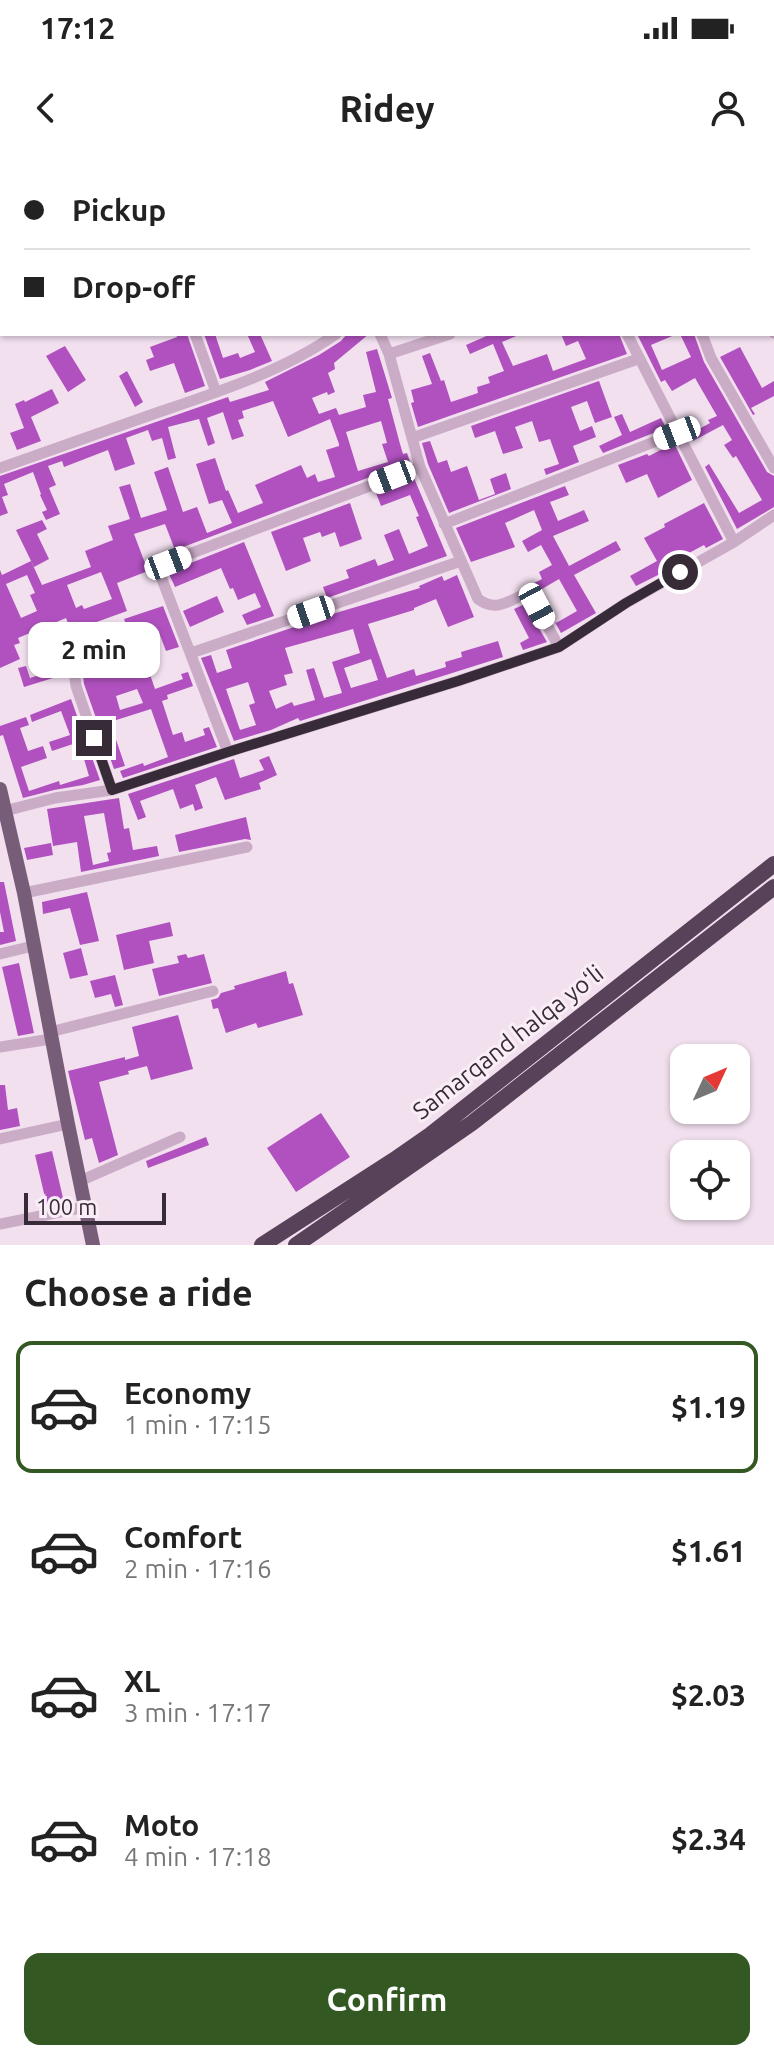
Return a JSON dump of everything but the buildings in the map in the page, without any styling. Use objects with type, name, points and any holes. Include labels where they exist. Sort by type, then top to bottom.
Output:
[{"type":"highway","name":"Samarqand halqa yoʻli","points":[[262,1245],[430,1135],[774,864]]},
{"type":"highway","name":"Samarqand halqa yoʻli","points":[[306,1242],[472,1123],[774,887]]},
{"type":"highway","points":[[302,1221],[306,1242]]},
{"type":"main road","points":[[0,789],[24,893],[93,1245]]},
{"type":"street","points":[[196,336],[216,392]]},
{"type":"street","points":[[0,468],[216,392],[267,371],[333,336]]},
{"type":"street","points":[[381,336],[389,354],[420,467],[478,599],[497,607],[525,594],[532,598],[559,647]]},
{"type":"street","points":[[389,354],[444,336]]},
{"type":"street","points":[[628,336],[734,542]]},
{"type":"street","points":[[703,336],[711,358],[774,468]]},
{"type":"street","points":[[412,438],[638,359]]},
{"type":"street","points":[[444,524],[677,433]]},
{"type":"street","points":[[228,752],[160,574],[160,565],[420,467]]},
{"type":"street","points":[[3,811],[55,798],[112,790],[559,647],[626,603],[734,542],[774,515]]},
{"type":"street","points":[[191,653],[461,561]]},
{"type":"street","points":[[70,639],[76,686],[112,790]]},
{"type":"street","points":[[24,893],[247,847]]},
{"type":"street","points":[[0,954],[33,946]]},
{"type":"street","points":[[0,1047],[213,991]]},
{"type":"street","points":[[0,1139],[68,1124]]},
{"type":"street","points":[[80,1181],[180,1137]]},
{"type":"street","points":[[0,1224],[85,1207]]},
{"type":"route","points":[[94,738],[112,790],[559,647],[680,572]]}]
